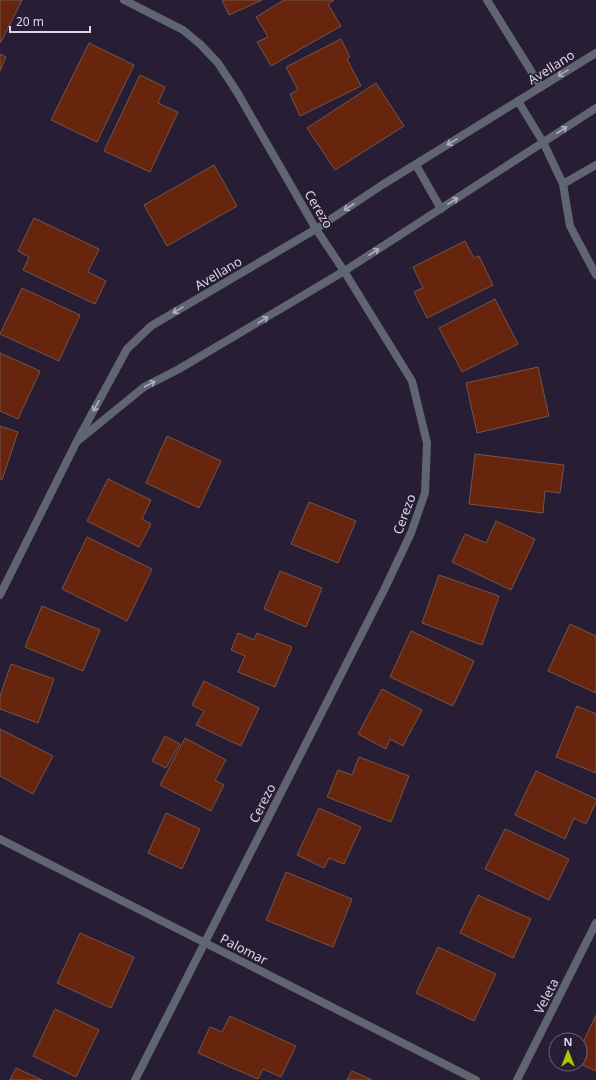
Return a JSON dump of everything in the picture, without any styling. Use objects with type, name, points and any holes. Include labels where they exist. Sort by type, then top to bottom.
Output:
[{"type":"street","name":"Cerezo","points":[[124,0],[183,30],[200,44],[218,63],[238,92],[316,229],[344,271],[412,381],[427,443],[425,493],[412,533],[135,1080]]},
{"type":"street","points":[[487,0],[541,87]]},
{"type":"street","name":"Avellano","points":[[0,595],[76,443],[127,349],[151,326],[316,229],[416,164],[596,53]]},
{"type":"street","points":[[518,100],[544,142],[563,184],[570,226],[596,275]]},
{"type":"street","name":"Avellano","points":[[76,443],[144,387],[179,369],[344,271],[596,108]]},
{"type":"street","points":[[416,164],[441,209]]},
{"type":"street","points":[[563,184],[596,165]]},
{"type":"street","name":"Palomar","points":[[0,839],[476,1080]]},
{"type":"street","name":"Veleta","points":[[517,1080],[596,922]]},
{"type":"building","points":[[0,0],[22,0],[1,42],[0,42]]},
{"type":"building","points":[[222,0],[262,0],[229,15]]},
{"type":"building","points":[[284,0],[334,0],[328,4],[341,26],[271,66],[257,42],[268,37],[256,17]]},
{"type":"building","points":[[341,39],[350,57],[347,59],[361,86],[300,116],[290,94],[298,90],[286,67]]},
{"type":"building","points":[[89,43],[134,65],[97,142],[51,120]]},
{"type":"building","points":[[0,54],[6,57],[0,71]]},
{"type":"building","points":[[140,75],[165,87],[158,103],[178,112],[150,172],[104,151]]},
{"type":"building","points":[[376,83],[404,126],[335,170],[307,128]]},
{"type":"building","points":[[214,165],[237,206],[167,246],[144,205]]},
{"type":"building","points":[[34,218],[99,249],[88,272],[106,281],[95,304],[23,270],[29,257],[18,251]]},
{"type":"building","points":[[465,241],[474,258],[479,256],[493,285],[427,318],[414,292],[423,288],[413,267]]},
{"type":"building","points":[[22,288],[80,315],[59,361],[0,334]]},
{"type":"building","points":[[495,299],[518,344],[462,372],[439,328]]},
{"type":"building","points":[[0,353],[40,371],[18,419],[0,411]]},
{"type":"building","points":[[538,367],[549,416],[477,433],[466,383]]},
{"type":"building","points":[[0,426],[18,432],[2,480],[0,479]]},
{"type":"building","points":[[167,436],[221,461],[199,508],[146,483]]},
{"type":"building","points":[[475,454],[564,465],[560,493],[545,491],[543,513],[469,504]]},
{"type":"building","points":[[108,479],[151,500],[142,519],[151,524],[139,547],[87,521]]},
{"type":"building","points":[[309,502],[356,521],[338,563],[291,544]]},
{"type":"building","points":[[496,521],[535,539],[511,590],[452,562],[465,534],[486,543]]},
{"type":"building","points":[[87,537],[152,569],[127,621],[62,589]]},
{"type":"building","points":[[280,571],[322,588],[306,627],[264,609]]},
{"type":"building","points":[[439,575],[499,596],[482,645],[422,623]]},
{"type":"building","points":[[42,606],[100,630],[83,671],[25,647]]},
{"type":"building","points":[[570,624],[596,636],[596,693],[548,671]]},
{"type":"building","points":[[411,631],[474,661],[453,706],[390,677]]},
{"type":"building","points":[[238,633],[254,640],[257,633],[292,647],[275,687],[238,672],[245,656],[231,650]]},
{"type":"building","points":[[11,664],[54,679],[38,723],[0,709],[0,696]]},
{"type":"building","points":[[204,681],[259,708],[241,746],[196,725],[204,711],[192,705]]},
{"type":"building","points":[[382,689],[422,710],[403,746],[390,739],[386,749],[358,734]]},
{"type":"building","points":[[577,706],[596,714],[596,773],[556,757]]},
{"type":"building","points":[[0,729],[53,756],[33,794],[0,776]]},
{"type":"building","points":[[165,736],[180,744],[166,768],[152,761]]},
{"type":"building","points":[[185,738],[226,760],[215,780],[224,785],[211,811],[160,785]]},
{"type":"building","points":[[359,757],[409,776],[391,822],[327,797],[338,770],[352,775]]},
{"type":"building","points":[[536,771],[596,799],[586,824],[574,818],[565,839],[515,815]]},
{"type":"building","points":[[319,808],[361,827],[344,864],[329,858],[324,868],[297,855]]},
{"type":"building","points":[[166,813],[200,829],[182,869],[148,853]]},
{"type":"building","points":[[505,829],[569,859],[549,900],[485,869]]},
{"type":"building","points":[[286,872],[352,899],[333,947],[266,920]]},
{"type":"building","points":[[478,895],[531,919],[513,958],[460,933]]},
{"type":"building","points":[[80,933],[134,957],[111,1008],[57,983]]},
{"type":"building","points":[[438,947],[496,974],[474,1021],[416,993]]},
{"type":"building","points":[[55,1009],[99,1030],[76,1077],[33,1056]]},
{"type":"building","points":[[596,1015],[596,1071],[588,1068],[588,1032]]},
{"type":"building","points":[[230,1016],[296,1046],[281,1077],[263,1069],[258,1079],[198,1053],[210,1027],[222,1032]]},
{"type":"building","points":[[16,1068],[42,1080],[10,1080]]},
{"type":"building","points":[[352,1071],[372,1080],[347,1080]]}]
